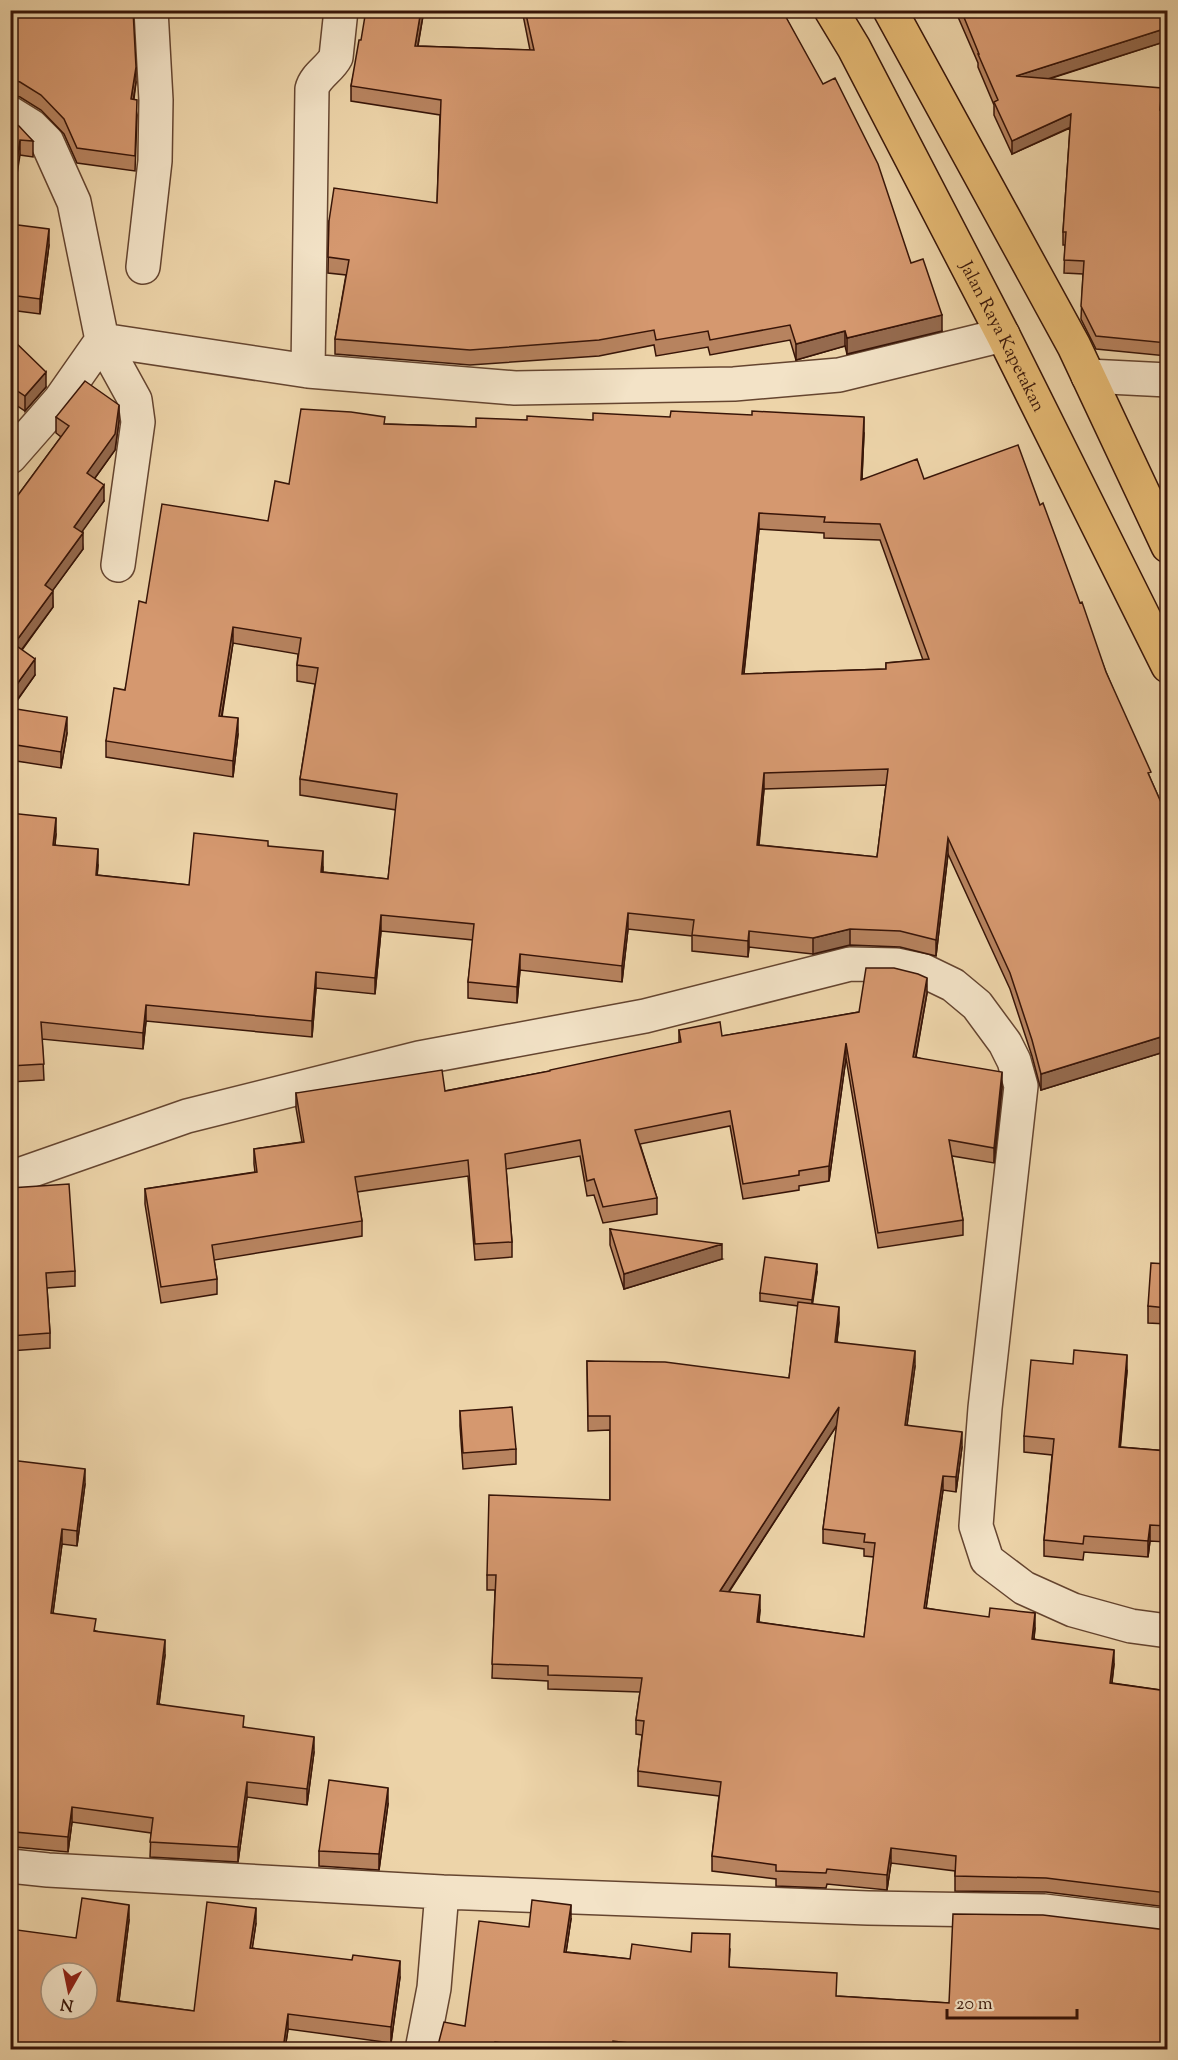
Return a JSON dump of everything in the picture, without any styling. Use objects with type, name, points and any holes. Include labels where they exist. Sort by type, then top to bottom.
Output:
[{"type":"highway","name":"Jalan Raya Kapetakan","points":[[831,10],[854,48],[1003,335],[1167,666]]},
{"type":"highway","points":[[890,10],[1074,346],[1167,546]]},
{"type":"street","points":[[143,267],[155,161],[156,100],[151,10]]},
{"type":"street","points":[[308,372],[312,89],[313,84],[336,57],[341,10]]},
{"type":"street","points":[[10,113],[31,126],[47,142],[74,202],[102,340],[135,400],[138,422],[118,565]]},
{"type":"street","points":[[102,340],[308,372],[515,388],[734,384],[839,375],[1003,335]]},
{"type":"street","points":[[11,455],[60,400],[102,340]]},
{"type":"street","points":[[1089,376],[1167,380]]},
{"type":"street","points":[[10,1178],[187,1116],[419,1058],[645,1016],[850,964],[896,965],[924,971],[953,985],[977,1005],[1005,1043],[1014,1061],[1021,1086],[982,1443],[976,1526],[987,1560],[1024,1588],[1073,1610],[1131,1626],[1167,1631]]},
{"type":"street","points":[[10,1866],[442,1892],[868,1908],[1044,1911],[1167,1926]]},
{"type":"street","points":[[422,2049],[434,1988],[442,1892]]},
{"type":"building","points":[[10,10],[133,10],[136,67],[131,99],[137,100],[135,156],[77,148],[64,119],[41,95],[20,82],[10,79]]},
{"type":"building","points":[[366,10],[421,10],[415,46],[534,50],[525,10],[782,10],[823,84],[835,78],[878,164],[911,263],[923,259],[942,315],[847,338],[845,331],[796,344],[790,325],[710,340],[708,331],[656,340],[654,330],[599,340],[470,350],[335,339],[349,260],[328,257],[329,221],[334,188],[437,203],[441,100],[351,86]]},
{"type":"building","points":[[961,10],[1071,10],[1072,14],[1082,10],[1167,10],[1167,28],[1016,76],[1162,88],[1160,110],[1167,110],[1167,343],[1096,336],[1081,306],[1084,261],[1064,260],[1066,232],[1063,232],[1071,114],[1012,141],[994,102],[998,100]]},
{"type":"building","points":[[10,120],[33,141],[20,140],[10,203]]},
{"type":"building","points":[[10,224],[49,229],[40,299],[10,295]]},
{"type":"building","points":[[10,337],[46,372],[25,396],[10,386]]},
{"type":"building","points":[[85,381],[119,405],[115,434],[87,473],[104,485],[74,527],[83,533],[45,585],[53,591],[14,644],[35,659],[10,694],[10,506],[69,426],[56,417]]},
{"type":"building","points":[[301,409],[385,417],[384,424],[476,427],[476,418],[527,420],[527,416],[593,420],[593,413],[670,417],[671,411],[752,415],[752,411],[864,417],[861,480],[917,459],[924,479],[1018,445],[1040,505],[1043,503],[1080,603],[1082,602],[1106,672],[1151,772],[1148,773],[1167,816],[1167,1049],[1164,1036],[1041,1074],[1010,973],[948,838],[936,940],[900,931],[850,929],[813,938],[749,931],[748,941],[692,935],[694,920],[628,913],[622,966],[520,954],[517,987],[468,982],[474,924],[381,915],[375,978],[316,972],[312,1021],[146,1005],[143,1033],[41,1022],[44,1064],[10,1066],[10,813],[56,818],[53,845],[98,849],[96,875],[189,885],[194,833],[268,841],[268,846],[323,851],[321,872],[388,879],[397,794],[300,779],[318,668],[297,665],[301,638],[233,627],[219,716],[238,718],[233,761],[106,741],[114,688],[125,690],[139,601],[146,603],[162,504],[268,521],[275,481],[289,484]],"holes":[[[759,513],[825,517],[824,522],[880,524],[929,659],[886,663],[886,669],[742,674]],[[888,769],[877,857],[757,845],[764,773]]]},
{"type":"building","points":[[10,708],[67,717],[61,752],[10,744]]},
{"type":"building","points":[[866,968],[894,968],[927,978],[913,1057],[1002,1072],[994,1148],[949,1140],[963,1220],[878,1233],[846,1043],[829,1166],[799,1171],[799,1175],[743,1184],[730,1111],[635,1130],[657,1198],[603,1207],[594,1179],[587,1181],[580,1140],[505,1154],[512,1242],[475,1244],[468,1160],[355,1177],[362,1221],[212,1245],[217,1279],[161,1287],[145,1189],[257,1172],[254,1149],[304,1142],[296,1093],[442,1070],[445,1091],[681,1042],[679,1030],[720,1022],[722,1036],[859,1012]]},
{"type":"building","points":[[69,1184],[75,1271],[46,1273],[50,1333],[10,1336],[10,1188]]},
{"type":"building","points":[[610,1229],[722,1244],[624,1274]]},
{"type":"building","points":[[765,1257],[817,1264],[812,1300],[760,1293]]},
{"type":"building","points":[[1151,1263],[1167,1264],[1167,1308],[1148,1306]]},
{"type":"building","points":[[798,1302],[839,1307],[835,1342],[915,1351],[905,1425],[962,1432],[956,1477],[943,1476],[924,1608],[989,1617],[990,1608],[1035,1613],[1032,1639],[1114,1650],[1110,1683],[1167,1691],[1167,1893],[1046,1878],[955,1876],[956,1856],[891,1848],[887,1875],[827,1869],[826,1873],[776,1871],[776,1865],[712,1856],[721,1782],[638,1771],[644,1721],[636,1720],[642,1678],[548,1675],[548,1666],[492,1664],[496,1575],[487,1575],[489,1495],[610,1500],[610,1416],[588,1416],[587,1361],[665,1362],[789,1378]],"holes":[[[839,1407],[823,1529],[865,1534],[864,1542],[875,1543],[864,1637],[757,1622],[760,1595],[720,1591]]]},
{"type":"building","points":[[1074,1350],[1127,1355],[1119,1447],[1167,1451],[1167,1526],[1150,1525],[1148,1541],[1084,1536],[1083,1544],[1044,1540],[1054,1439],[1024,1436],[1031,1360],[1073,1364]]},
{"type":"building","points":[[512,1407],[516,1449],[463,1453],[460,1411]]},
{"type":"building","points":[[10,1460],[85,1469],[77,1531],[62,1529],[51,1613],[96,1619],[94,1631],[165,1640],[157,1704],[244,1716],[243,1727],[314,1737],[307,1789],[247,1782],[238,1847],[150,1842],[153,1818],[72,1807],[68,1837],[15,1832],[16,1821],[10,1820]]},
{"type":"building","points":[[329,1780],[388,1788],[379,1854],[319,1851]]},
{"type":"building","points":[[82,1898],[129,1905],[117,2001],[194,2011],[207,1902],[256,1908],[250,1948],[352,1960],[353,1955],[400,1961],[391,2027],[288,2014],[283,2049],[10,2049],[10,1929],[76,1938]]},
{"type":"building","points":[[532,1900],[571,1905],[564,1952],[630,1959],[632,1944],[691,1952],[692,1933],[730,1934],[729,1967],[837,1973],[836,1996],[949,2003],[953,1914],[1043,1915],[1167,1930],[1167,2049],[680,2049],[613,2041],[612,2049],[553,2049],[495,2042],[494,2049],[437,2049],[444,2022],[465,2026],[479,1921],[529,1927]]}]
